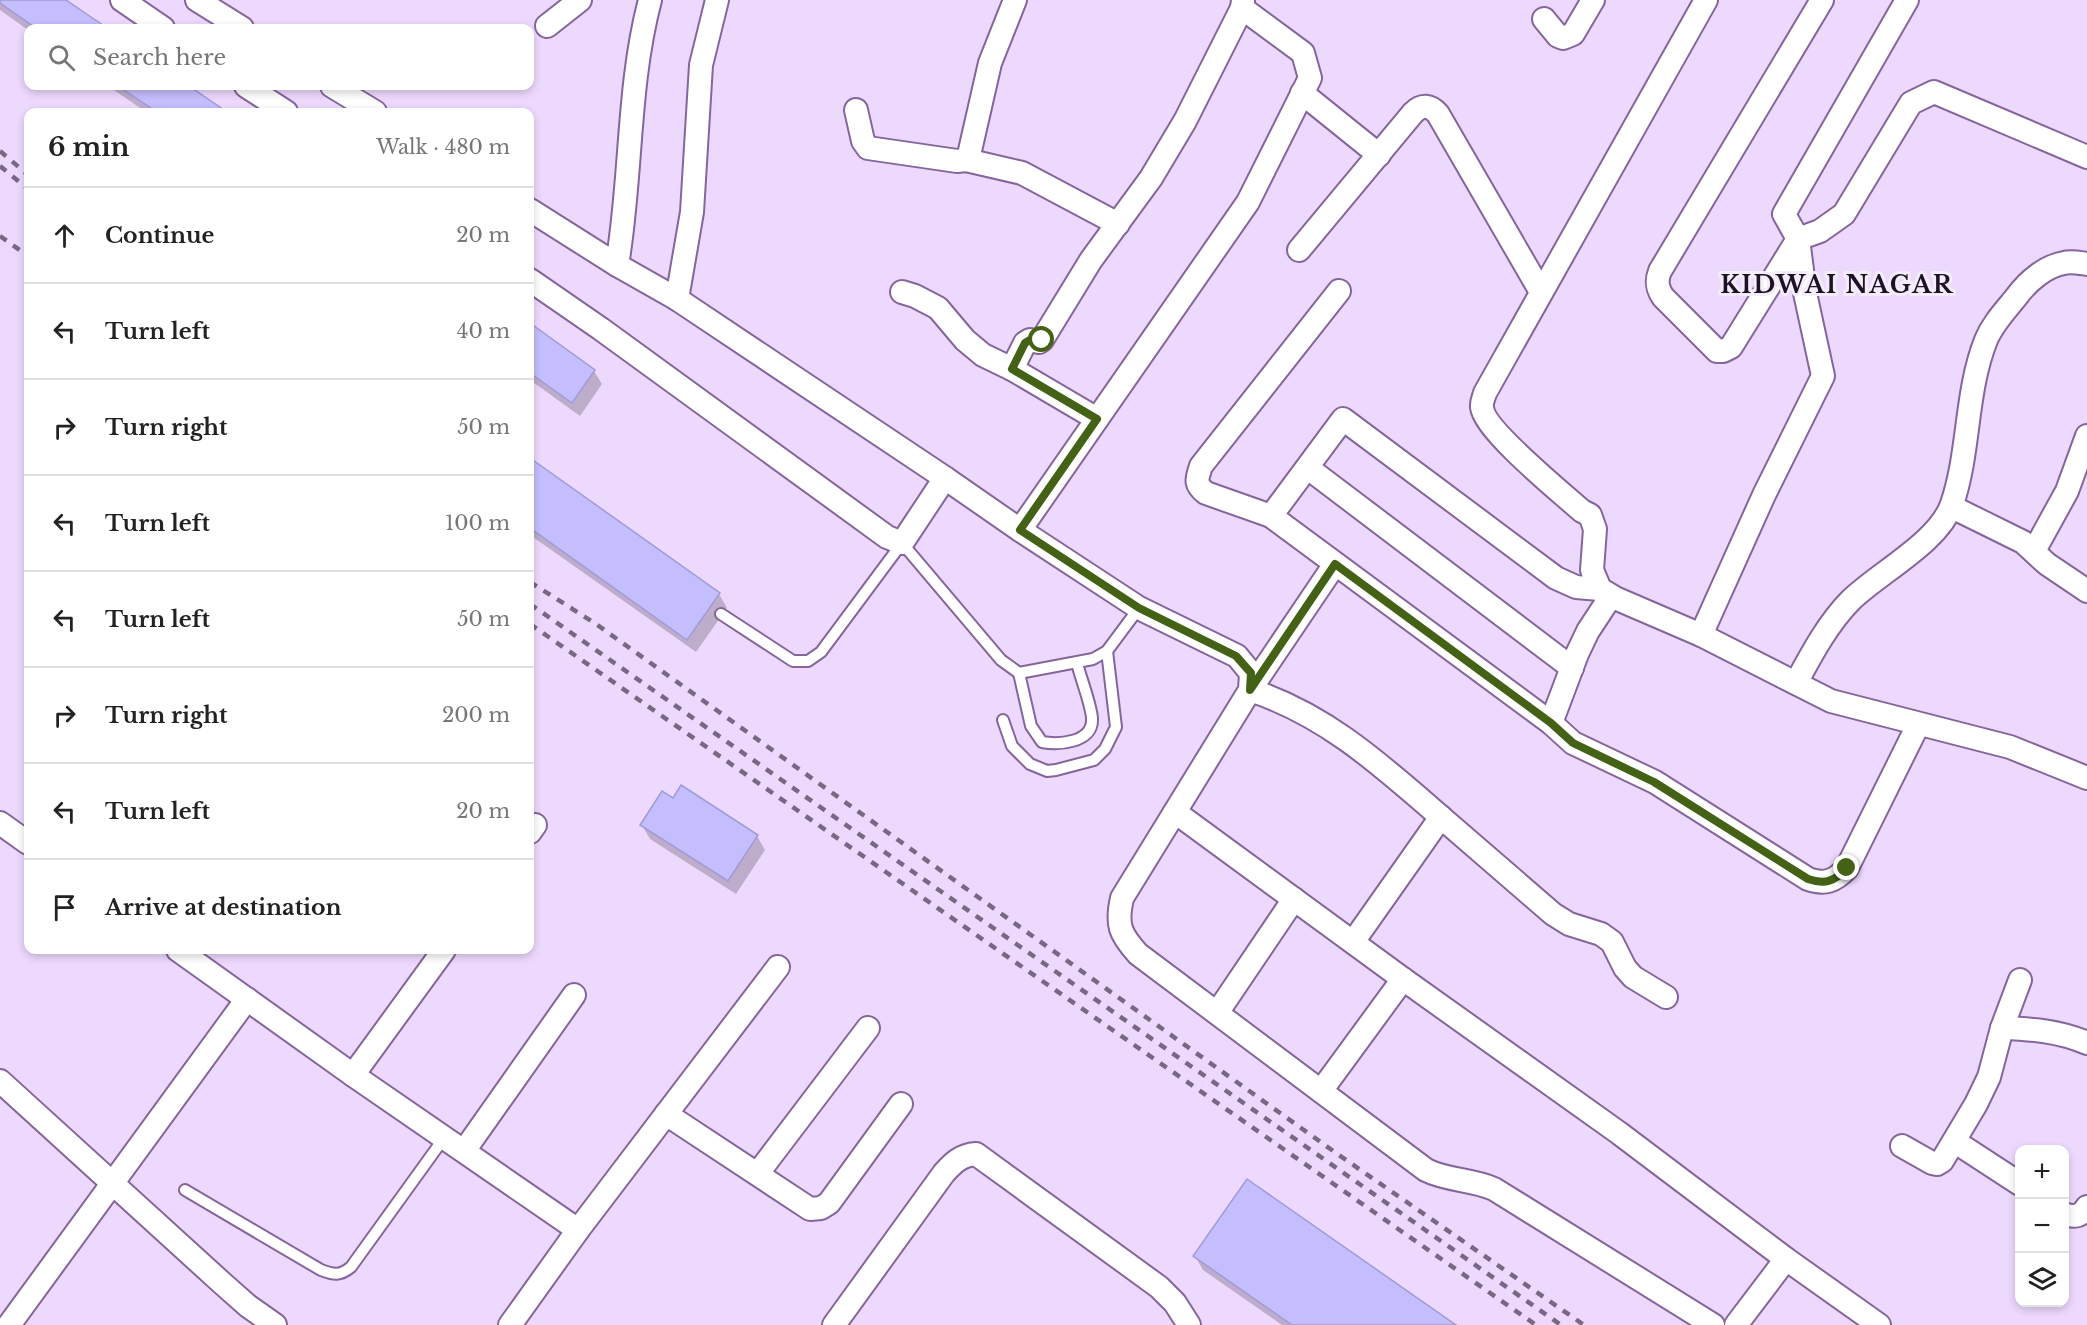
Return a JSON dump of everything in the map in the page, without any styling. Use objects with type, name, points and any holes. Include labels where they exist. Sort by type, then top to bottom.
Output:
[{"type":"street","points":[[122,0],[157,24]]},
{"type":"street","points":[[197,0],[236,24]]},
{"type":"street","points":[[547,26],[579,0]]},
{"type":"street","points":[[617,265],[622,234],[637,64],[650,0]]},
{"type":"street","points":[[677,299],[692,212],[701,65],[717,0]]},
{"type":"street","points":[[966,160],[990,63],[1015,0]]},
{"type":"street","points":[[1544,19],[1558,36],[1569,37],[1593,0]]},
{"type":"street","points":[[1606,592],[1592,570],[1594,529],[1590,515],[1582,511],[1502,438],[1486,418],[1482,407],[1485,393],[1706,0]]},
{"type":"street","points":[[1822,0],[1656,280],[1658,290],[1717,351],[1731,347],[1798,239],[1820,231],[1844,214],[1911,103],[1934,92],[2087,157]]},
{"type":"street","points":[[1701,635],[1764,495],[1823,376],[1805,293],[1798,239],[1784,214],[1907,0]]},
{"type":"street","points":[[1012,369],[1025,343],[1030,340],[1039,342],[1042,340],[1091,260],[1151,178],[1185,121],[1242,4],[1303,53],[1310,78],[1248,202],[1020,530]]},
{"type":"street","points":[[252,90],[280,108]]},
{"type":"street","points":[[339,90],[368,108]]},
{"type":"street","points":[[1302,93],[1379,155]]},
{"type":"street","points":[[1299,250],[1419,107],[1426,106],[1433,108],[1541,292]]},
{"type":"street","points":[[856,110],[863,141],[868,148],[957,161],[966,160],[1022,173],[1118,224]]},
{"type":"street","points":[[534,213],[617,265],[677,299],[1139,608],[1236,656],[1251,673],[1250,690]]},
{"type":"street","points":[[1796,683],[1809,658],[1849,602],[1882,573],[1933,535],[1952,507],[1963,461],[1972,392],[1986,339],[1996,322],[2026,285],[2051,267],[2066,262],[2087,264]]},
{"type":"street","points":[[534,283],[887,537],[902,543],[945,478]]},
{"type":"street","points":[[1339,291],[1201,466],[1197,480],[1199,488],[1206,493],[1271,516],[1551,723],[1573,743],[1654,782],[1808,879],[1818,883],[1830,882],[1839,877],[1847,868],[1918,725]]},
{"type":"street","points":[[902,292],[938,308],[965,340],[983,355],[1012,369],[1097,419]]},
{"type":"street","points":[[1271,516],[1343,419],[1556,578],[1576,587],[1606,592],[1701,635],[1831,701],[2010,747],[2087,777]]},
{"type":"street","points":[[2034,550],[2067,491],[2087,436]]},
{"type":"street","points":[[1308,468],[1572,668]]},
{"type":"street","points":[[1952,507],[2008,533],[2087,591]]},
{"type":"street","points":[[1335,564],[1250,690],[1122,898],[1118,916],[1120,929],[1126,941],[1138,954],[1426,1170],[1439,1176],[1482,1184],[1494,1189],[1713,1325]]},
{"type":"street","points":[[1551,723],[1572,668],[1606,592]]},
{"type":"street","points":[[1250,690],[1278,699],[1301,710],[1380,763],[1553,914],[1569,924],[1601,934],[1612,942],[1625,968],[1633,977],[1666,997]]},
{"type":"street","points":[[1175,812],[1619,1133],[1786,1259],[1879,1325]]},
{"type":"street","points":[[1353,942],[1441,817]]},
{"type":"street","points":[[0,823],[24,840]]},
{"type":"street","points":[[1217,1013],[1294,899]]},
{"type":"street","points":[[184,954],[353,1076],[578,1230]]},
{"type":"street","points":[[353,1076],[441,954]]},
{"type":"street","points":[[510,1325],[578,1230],[778,968]]},
{"type":"street","points":[[1321,1091],[1403,979]]},
{"type":"street","points":[[1902,1146],[1932,1163],[1937,1164],[1942,1161],[1989,1077],[2002,1028],[2020,980]]},
{"type":"street","points":[[464,1151],[574,995]]},
{"type":"street","points":[[9,1325],[247,999]]},
{"type":"street","points":[[758,1173],[868,1028]]},
{"type":"street","points":[[2002,1028],[2046,1030],[2087,1043]]},
{"type":"street","points":[[0,1080],[231,1290],[275,1325]]},
{"type":"street","points":[[666,1114],[810,1209],[821,1208],[829,1203],[901,1104]]},
{"type":"street","points":[[1954,1141],[2015,1181]]},
{"type":"street","points":[[834,1325],[944,1173],[954,1162],[966,1155],[976,1154],[1159,1287],[1175,1303],[1189,1325]]},
{"type":"street","points":[[2069,1216],[2078,1216],[2087,1207]]},
{"type":"street","points":[[1736,1325],[1786,1259]]},
{"type":"lane","points":[[722,614],[793,661],[808,661],[821,652],[902,543],[1001,660],[1019,673],[1030,726],[1042,742],[1059,744],[1081,737],[1089,729],[1092,720],[1077,663]]},
{"type":"lane","points":[[1019,673],[1093,659],[1107,651],[1139,608]]},
{"type":"lane","points":[[1003,720],[1012,746],[1030,764],[1047,771],[1094,760],[1104,749],[1116,727],[1107,651]]},
{"type":"lane","points":[[185,1190],[321,1270],[334,1275],[344,1273],[351,1267],[444,1138]]},
{"type":"building","points":[[0,0],[66,0],[101,24],[30,24],[0,3]]},
{"type":"building","points":[[124,90],[195,90],[221,108],[151,108]]},
{"type":"building","points":[[534,326],[595,370],[572,403],[534,376]]},
{"type":"building","points":[[534,461],[720,593],[687,640],[534,531]]},
{"type":"building","points":[[681,785],[758,835],[728,881],[640,825],[662,791],[673,798]]},
{"type":"building","points":[[1247,1179],[1456,1325],[1292,1325],[1193,1256]]},
{"type":"railway","points":[[0,151],[24,172]]},
{"type":"railway","points":[[0,166],[24,186]]},
{"type":"railway","points":[[0,236],[24,253]]},
{"type":"railway","points":[[534,585],[596,624],[1336,1153],[1584,1325]]},
{"type":"railway","points":[[534,607],[1561,1325]]},
{"type":"railway","points":[[534,627],[1536,1325]]},
{"type":"district","name":"KIDWAI NAGAR","points":[[1837,284]]},
{"type":"route","points":[[1042,340],[1039,342],[1030,340],[1025,343],[1012,369],[1097,419],[1020,530],[1139,608],[1236,656],[1251,673],[1250,690],[1335,564],[1551,723],[1573,743],[1654,782],[1808,879],[1818,883],[1830,882],[1839,877],[1847,868]]}]
